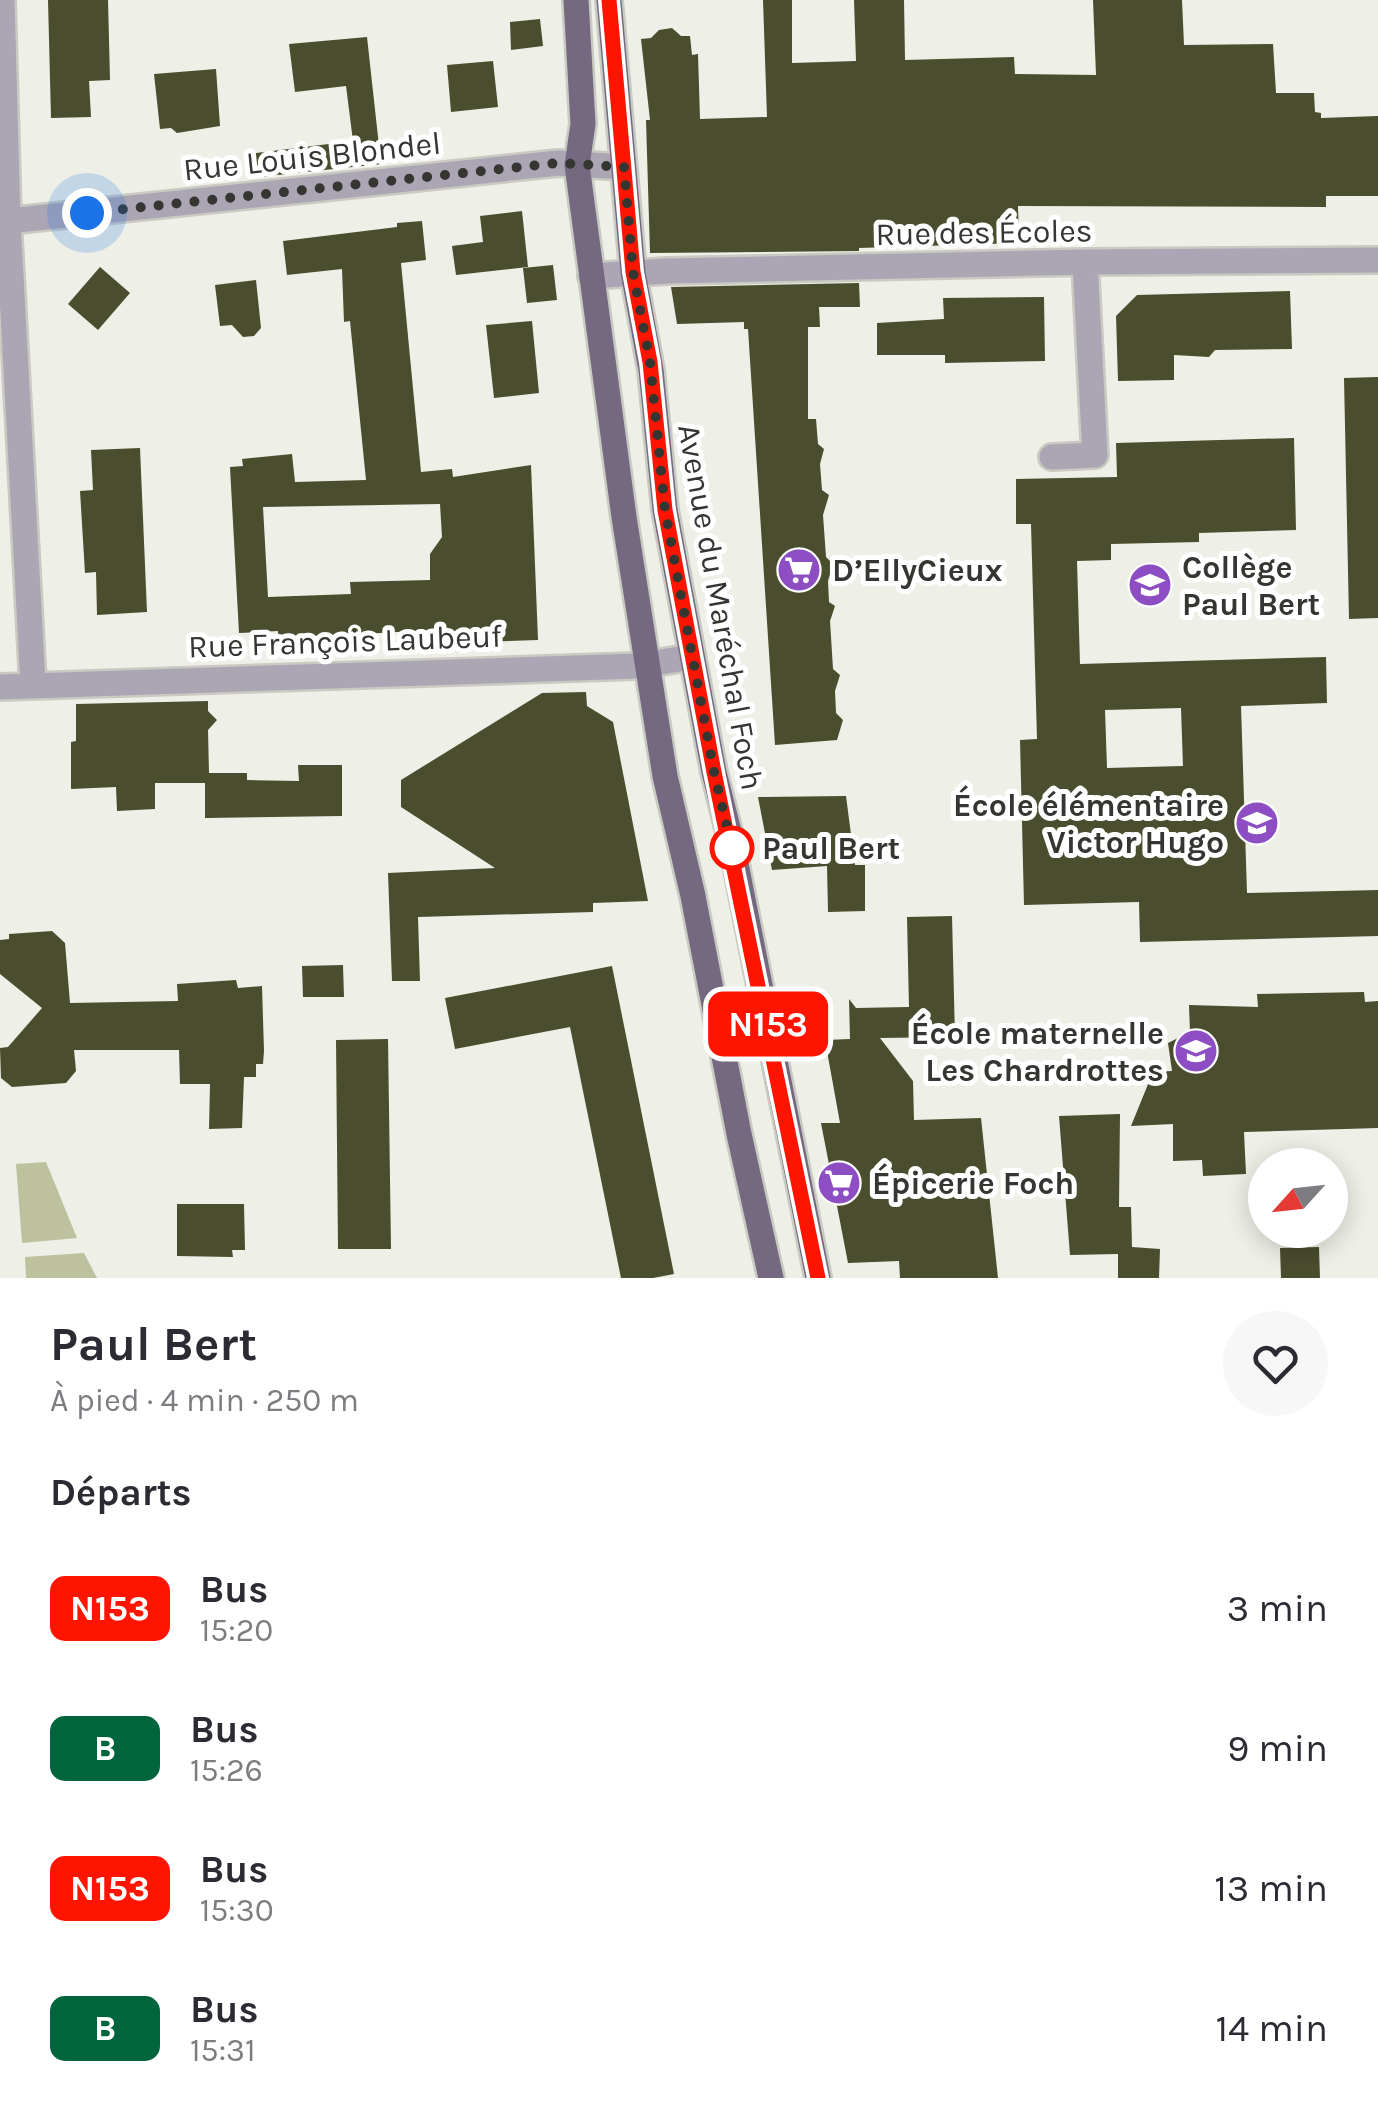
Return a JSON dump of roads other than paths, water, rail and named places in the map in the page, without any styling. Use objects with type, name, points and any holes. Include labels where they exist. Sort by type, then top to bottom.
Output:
[{"type":"main road","points":[[576,0],[582,124],[577,165],[646,665],[665,776],[770,1278]]},
{"type":"main road","name":"Avenue du Maréchal Foch","points":[[609,0],[633,272],[650,362],[665,510],[818,1278]]},
{"type":"street","points":[[2,0],[8,221],[33,684]]},
{"type":"street","name":"Rue Louis Blondel","points":[[8,221],[558,163],[624,167]]},
{"type":"street","name":"Rue des Écoles","points":[[591,276],[1085,262],[1378,260]]},
{"type":"street","points":[[1052,457],[1095,455],[1085,262]]},
{"type":"street","name":"Rue François Laubeuf","points":[[0,688],[646,665],[692,657]]},
{"type":"place","name":"D’EllyCieux","points":[[799,570]]},
{"type":"place","name":"Collège Paul Bert","points":[[1150,585]]},
{"type":"place","name":"École élémentaire Victor Hugo","points":[[1257,823]]},
{"type":"place","name":"Paul Bert","points":[[732,848]]},
{"type":"place","name":"École maternelle Les Chardrottes","points":[[1196,1051]]},
{"type":"place","name":"Épicerie Foch","points":[[839,1183]]}]
